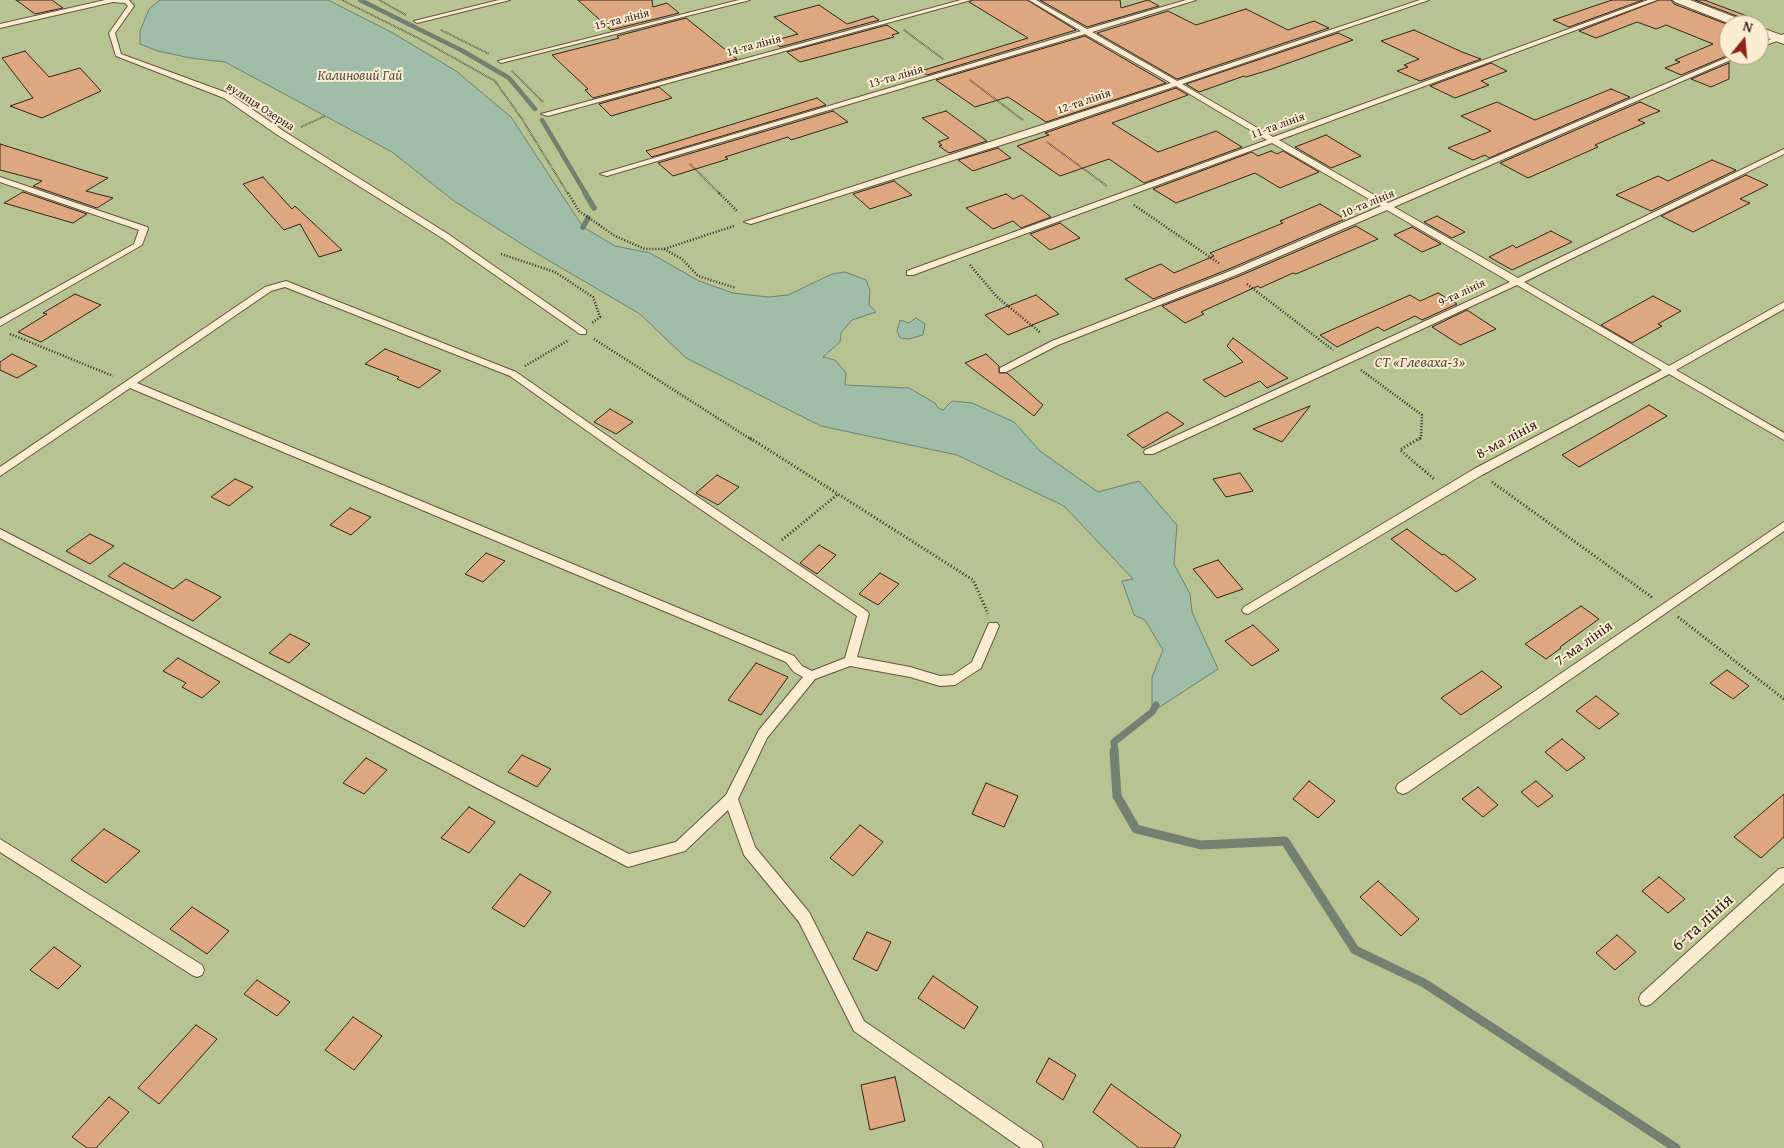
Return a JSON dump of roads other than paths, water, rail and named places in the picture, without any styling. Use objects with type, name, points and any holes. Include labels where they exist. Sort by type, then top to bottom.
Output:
[{"type":"street","points":[[1679,0],[1719,15]]},
{"type":"street","points":[[1769,34],[1782,38]]},
{"type":"lane","points":[[0,26],[113,0]]},
{"type":"lane","name":"вулиця Озерна","points":[[113,0],[127,1],[131,6],[112,33],[118,55],[226,96],[282,134],[445,236],[583,332]]},
{"type":"lane","points":[[417,21],[507,0]]},
{"type":"lane","name":"15-та лінія","points":[[501,61],[747,0]]},
{"type":"lane","name":"14-та лінія","points":[[545,114],[968,0]]},
{"type":"lane","points":[[1032,0],[1784,437]]},
{"type":"lane","name":"13-та лінія","points":[[604,174],[1193,0]]},
{"type":"lane","name":"12-та лінія","points":[[748,222],[1033,132],[1426,0]]},
{"type":"lane","name":"11-та лінія","points":[[910,273],[1654,0]]},
{"type":"lane","points":[[1769,43],[1782,38]]},
{"type":"lane","name":"10-та лінія","points":[[1003,370],[1055,343],[1224,276],[1389,207],[1719,64]]},
{"type":"lane","name":"9-та лінія","points":[[1149,452],[1517,282],[1784,151]]},
{"type":"lane","points":[[0,179],[144,229],[138,245],[0,323]]},
{"type":"lane","points":[[0,472],[268,290],[286,284],[513,374],[618,448],[863,614],[850,661]]},
{"type":"lane","name":"8-ма лінія","points":[[1248,610],[1478,472],[1669,370],[1784,305]]},
{"type":"lane","points":[[130,384],[790,659],[798,669],[811,676]]},
{"type":"lane","name":"7-ма лінія","points":[[1404,788],[1784,526]]},
{"type":"lane","points":[[0,533],[628,862],[680,847],[731,799],[763,734],[811,676],[850,661],[910,672],[940,681],[955,680],[977,665],[993,626]]},
{"type":"lane","points":[[731,799],[749,851],[804,917],[859,1026],[1035,1148]]},
{"type":"lane","points":[[0,845],[197,970]]},
{"type":"lane","name":"6-та лінія","points":[[1646,999],[1784,874]]},
{"type":"water","name":"Калиновий Гай","points":[[160,0],[328,0],[393,33],[456,71],[511,117],[583,227],[615,246],[650,253],[699,281],[733,293],[768,297],[788,295],[832,274],[845,272],[866,280],[870,290],[869,305],[876,312],[852,320],[841,333],[840,342],[823,357],[835,360],[846,373],[845,385],[909,388],[935,403],[938,408],[943,410],[952,401],[972,403],[1014,422],[1040,451],[1098,492],[1139,481],[1177,525],[1174,564],[1190,594],[1192,612],[1218,669],[1152,712],[1152,677],[1163,650],[1145,620],[1134,615],[1122,581],[1133,579],[1064,506],[957,455],[821,426],[686,358],[640,314],[536,253],[454,201],[392,152],[225,62],[190,58],[158,51],[140,44],[140,31],[149,9]]},
{"type":"water","points":[[916,318],[925,324],[923,335],[909,339],[900,338],[897,331],[900,320],[909,323]]},
{"type":"waterway","points":[[360,0],[461,50],[509,78],[535,109]]},
{"type":"waterway","points":[[542,120],[586,194]]},
{"type":"waterway","points":[[585,193],[594,208]]},
{"type":"waterway","points":[[583,227],[588,218]]},
{"type":"waterway","points":[[1115,752],[1114,742],[1152,712],[1156,705]]},
{"type":"waterway","points":[[1114,751],[1117,796],[1136,829],[1201,845],[1285,841],[1355,950],[1424,983],[1676,1148]]},
{"type":"park label","name":"СТ «Глеваха-3»","points":[[1420,363]]}]
